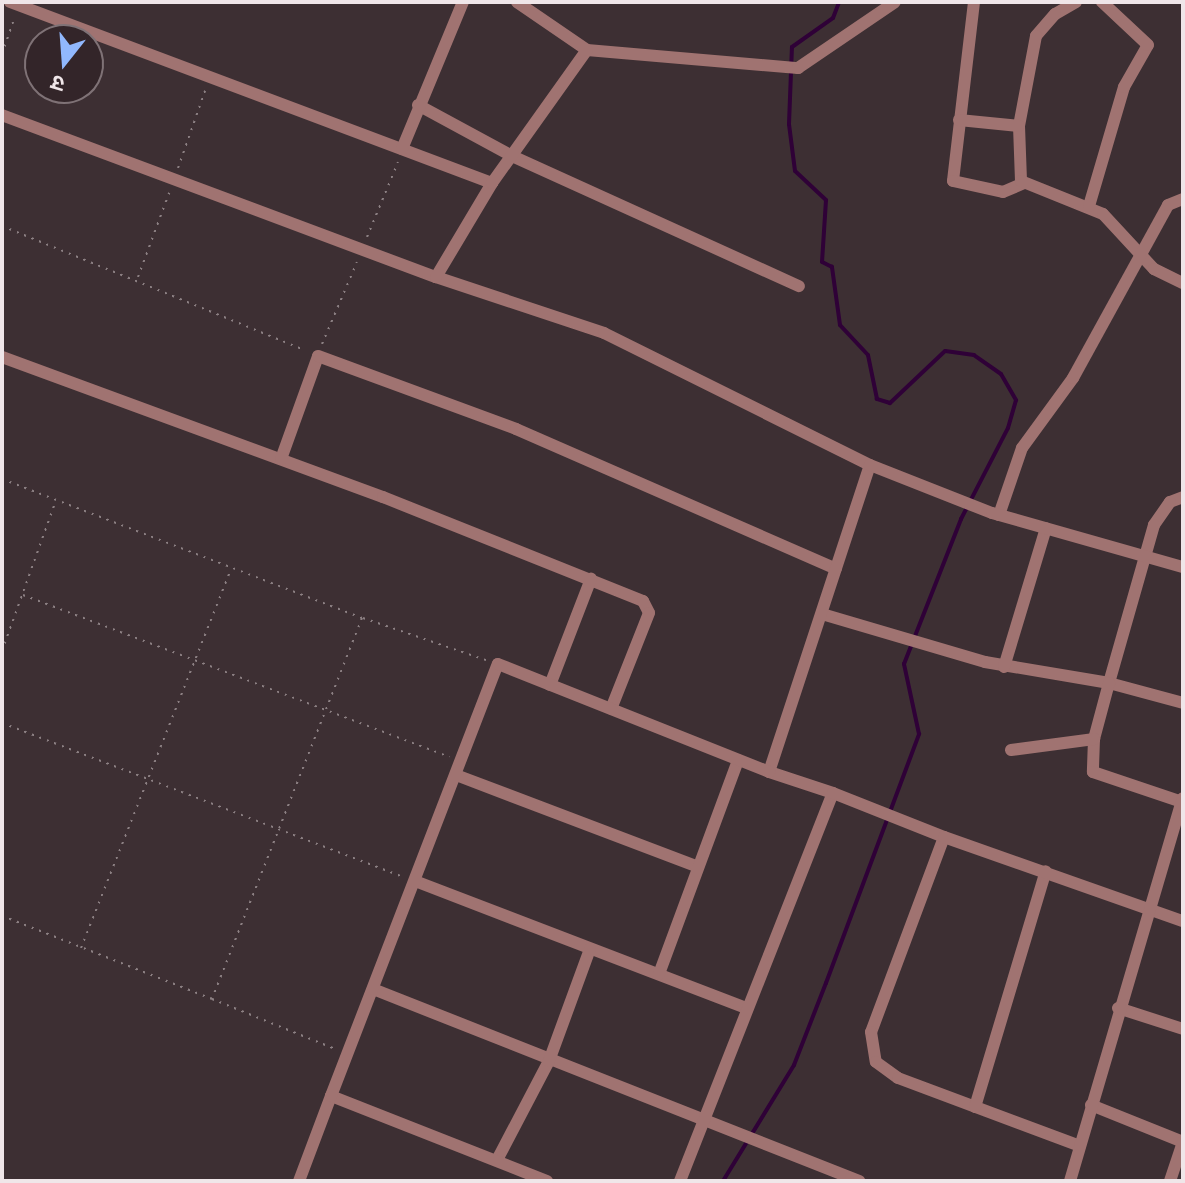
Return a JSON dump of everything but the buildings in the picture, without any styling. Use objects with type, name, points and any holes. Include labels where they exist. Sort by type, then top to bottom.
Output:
[{"type":"street","points":[[402,149],[463,2]]},
{"type":"street","points":[[517,2],[587,50],[798,68],[895,2]]},
{"type":"street","points":[[974,2],[953,183],[1003,192],[1022,184],[1089,206],[1130,238],[1154,269],[1183,283]]},
{"type":"street","points":[[1022,184],[1019,126],[1036,36],[1055,14],[1076,2]]},
{"type":"street","points":[[1089,206],[1124,87],[1148,45],[1102,2]]},
{"type":"street","points":[[14,4],[492,183]]},
{"type":"street","points":[[436,277],[492,183],[587,50]]},
{"type":"street","points":[[418,105],[512,156],[799,286]]},
{"type":"street","points":[[2,115],[363,247],[436,277],[604,333],[870,465],[957,501],[1183,567]]},
{"type":"street","points":[[959,120],[1019,126]]},
{"type":"street","points":[[995,514],[1022,448],[1073,378],[1168,205],[1183,199]]},
{"type":"street","points":[[281,459],[318,356],[516,429],[836,569]]},
{"type":"street","points":[[2,357],[281,459],[591,579],[649,608],[611,709]]},
{"type":"street","points":[[769,772],[870,465]]},
{"type":"street","points":[[1070,1181],[1118,1008],[1182,805],[1093,772],[1094,739],[1145,556],[1160,512],[1183,497]]},
{"type":"street","points":[[1004,667],[1046,528]]},
{"type":"street","points":[[550,685],[591,579]]},
{"type":"street","points":[[822,614],[1004,667],[1109,683],[1183,703]]},
{"type":"street","points":[[299,1181],[498,664],[769,772],[1183,921]]},
{"type":"street","points":[[1011,750],[1094,739]]},
{"type":"street","points":[[659,974],[738,760]]},
{"type":"street","points":[[456,775],[698,867]]},
{"type":"street","points":[[680,1181],[833,793]]},
{"type":"street","points":[[944,837],[871,1032],[876,1062],[898,1078],[1080,1146]]},
{"type":"street","points":[[975,1107],[1046,871]]},
{"type":"street","points":[[415,881],[746,1008]]},
{"type":"street","points":[[497,1160],[549,1061],[590,949]]},
{"type":"street","points":[[373,989],[852,1180]]},
{"type":"street","points":[[1118,1008],[1183,1029]]},
{"type":"street","points":[[331,1096],[547,1181]]},
{"type":"street","points":[[1091,1105],[1183,1142],[1170,1181]]},
{"type":"path","points":[[2,54],[14,4]]},
{"type":"path","points":[[2,226],[318,356],[402,149]]},
{"type":"path","points":[[2,479],[362,618],[498,664]]},
{"type":"path","points":[[2,651],[56,502]]},
{"type":"path","points":[[81,949],[151,782],[231,569]]},
{"type":"path","points":[[23,595],[461,762]]},
{"type":"path","points":[[212,999],[328,713],[362,618]]},
{"type":"path","points":[[2,723],[278,833],[415,881]]},
{"type":"path","points":[[2,916],[347,1054]]},
{"type":"waterway","points":[[723,1181],[794,1065],[826,983],[919,734],[904,664],[961,519],[1008,428],[1016,400],[1001,374],[974,355],[945,351],[890,403],[877,399],[868,355],[840,325],[832,267],[822,262],[826,200],[795,171],[789,124],[792,47],[833,18],[839,2]]}]
